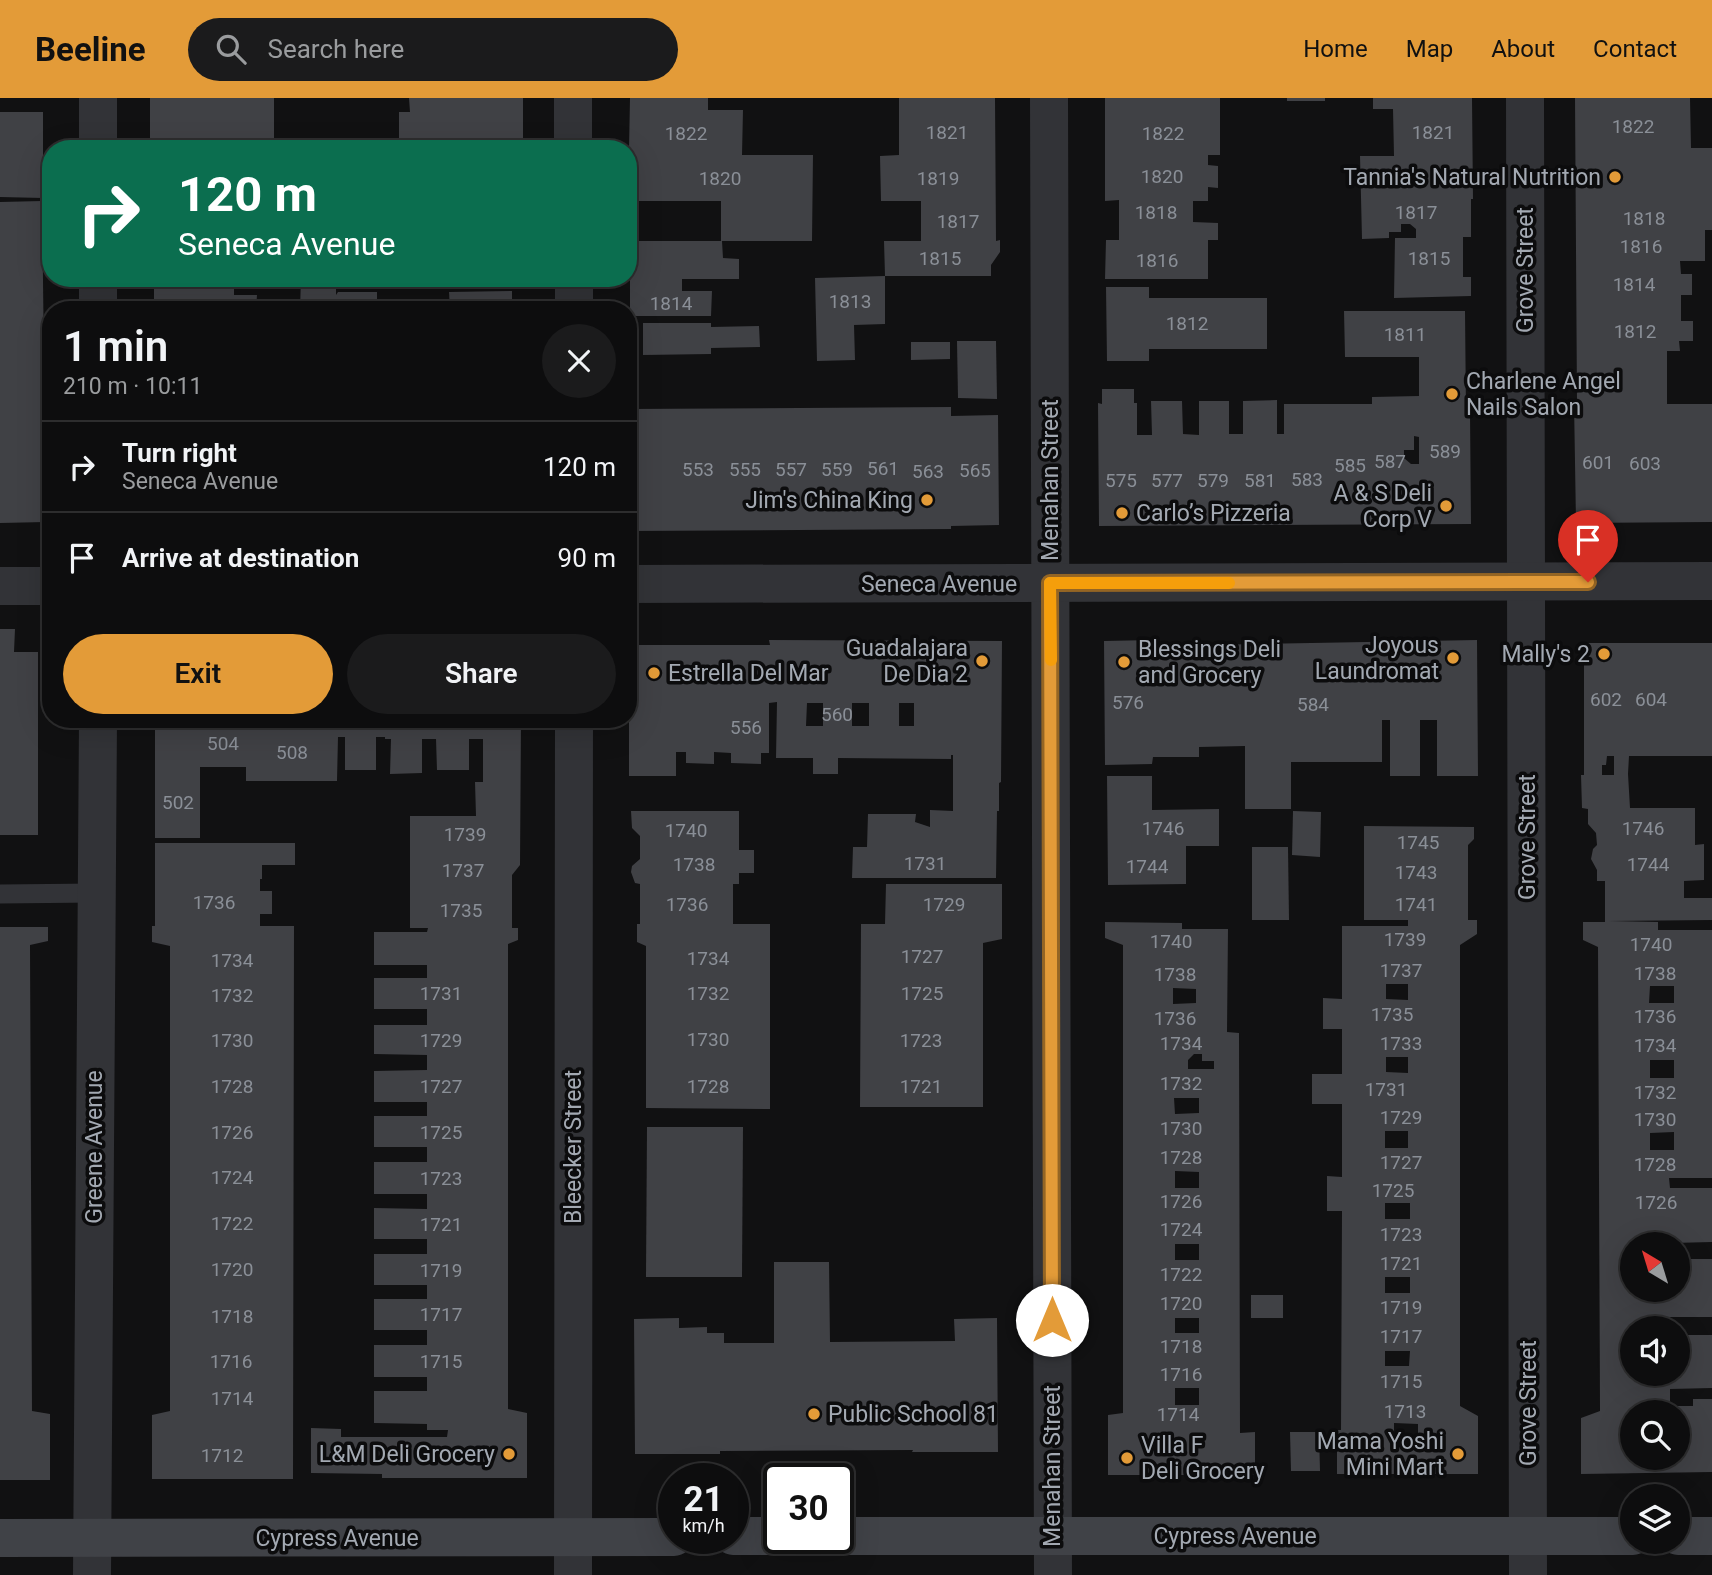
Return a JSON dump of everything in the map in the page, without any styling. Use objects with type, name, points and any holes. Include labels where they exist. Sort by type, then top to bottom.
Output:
[{"type":"main road","name":"Cypress Avenue","points":[[854,1536],[1620,1536]]},
{"type":"main road","points":[[1690,1536],[1712,1536]]},
{"type":"main road","name":"Cypress Avenue","points":[[0,1538],[92,1556],[573,1537],[658,1537]]},
{"type":"street","points":[[98,98],[98,140]]},
{"type":"street","points":[[573,98],[573,140]]},
{"type":"street","name":"Menahan Street","points":[[1049,98],[1052,1575]]},
{"type":"street","name":"Grove Street","points":[[1525,98],[1528,1575]]},
{"type":"street","name":"Seneca Avenue","points":[[637,584],[1712,582]]},
{"type":"street","points":[[0,586],[42,586]]},
{"type":"street","name":"Greene Avenue","points":[[92,1556],[98,728]]},
{"type":"street","name":"Bleecker Street","points":[[573,1575],[574,728]]},
{"type":"lane","points":[[0,894],[96,893]]},
{"type":"building","points":[[150,98],[274,98],[274,140],[150,140]]},
{"type":"building","points":[[409,98],[523,98],[523,140],[399,140],[399,112],[410,112]]},
{"type":"building","points":[[630,98],[708,98],[708,110],[743,110],[742,155],[813,155],[812,241],[721,241],[721,201],[637,201],[637,140],[629,140]]},
{"type":"building","points":[[899,98],[995,98],[996,241],[1000,240],[1000,252],[991,265],[991,276],[885,276],[884,241],[921,241],[921,201],[881,201],[880,156],[899,155]]},
{"type":"building","points":[[1105,98],[1220,98],[1220,155],[1208,155],[1208,165],[1218,166],[1218,188],[1208,187],[1208,201],[1193,201],[1193,222],[1218,223],[1218,240],[1208,240],[1208,279],[1105,279],[1106,240],[1119,240],[1119,200],[1105,201]]},
{"type":"building","points":[[1287,98],[1325,98],[1325,101],[1287,101]]},
{"type":"building","points":[[1373,98],[1472,98],[1471,237],[1463,237],[1463,277],[1471,277],[1471,296],[1394,298],[1395,238],[1416,238],[1416,229],[1410,224],[1401,224],[1401,232],[1389,232],[1389,238],[1362,239],[1360,156],[1394,156],[1393,109],[1373,109]]},
{"type":"building","points":[[1575,98],[1690,98],[1691,148],[1712,148],[1712,230],[1705,230],[1705,261],[1680,261],[1681,274],[1692,274],[1692,295],[1681,295],[1681,321],[1693,321],[1693,341],[1679,341],[1680,351],[1667,351],[1667,404],[1712,404],[1712,522],[1576,523]]},
{"type":"building","points":[[0,112],[43,112],[42,198],[0,197]]},
{"type":"building","points":[[42,201],[42,522],[0,523],[0,202]]},
{"type":"building","points":[[637,241],[722,241],[723,258],[739,259],[739,279],[682,279],[682,291],[712,291],[711,316],[637,316],[637,301],[630,301],[630,287],[637,287]]},
{"type":"building","points":[[885,276],[885,324],[854,325],[855,360],[817,361],[815,278]]},
{"type":"building","points":[[154,287],[234,287],[234,295],[257,295],[257,301],[154,301]]},
{"type":"building","points":[[301,287],[336,287],[336,295],[338,292],[377,292],[377,301],[300,301]]},
{"type":"building","points":[[1106,287],[1149,287],[1149,298],[1267,298],[1267,349],[1149,349],[1149,361],[1107,361]]},
{"type":"building","points":[[512,291],[512,301],[450,301],[449,292]]},
{"type":"building","points":[[1344,311],[1465,311],[1466,412],[1470,412],[1471,524],[1099,526],[1098,403],[1102,404],[1102,389],[1134,389],[1137,435],[1152,435],[1151,401],[1182,401],[1183,434],[1199,435],[1199,401],[1229,401],[1229,434],[1243,434],[1243,401],[1277,400],[1277,434],[1284,434],[1284,404],[1372,404],[1372,397],[1419,396],[1419,357],[1345,357]],"holes":[[[1414,436],[1419,437],[1419,464],[1411,464],[1404,458],[1404,450],[1414,450]]]},
{"type":"building","points":[[643,323],[711,323],[711,327],[759,326],[760,347],[711,348],[711,354],[643,355]]},
{"type":"building","points":[[957,341],[996,341],[997,399],[958,398]]},
{"type":"building","points":[[911,342],[950,342],[950,359],[911,360]]},
{"type":"building","points":[[951,407],[951,416],[998,415],[999,525],[951,526],[951,529],[637,531],[637,409]]},
{"type":"building","points":[[0,629],[15,629],[14,652],[38,652],[38,835],[0,835]]},
{"type":"building","points":[[769,640],[1002,641],[1001,782],[997,811],[996,878],[852,878],[853,847],[867,847],[868,814],[916,814],[915,822],[930,827],[930,810],[953,811],[953,755],[951,759],[838,758],[838,774],[813,774],[813,758],[776,758],[777,702],[769,703],[769,753],[761,753],[761,764],[731,763],[731,753],[714,752],[714,764],[686,763],[686,752],[676,752],[676,776],[629,776],[629,728],[637,728],[637,645],[770,645]],"holes":[[[807,703],[823,703],[823,726],[806,726]],[[852,703],[869,703],[869,726],[852,726]],[[899,703],[914,703],[914,726],[899,726]]]},
{"type":"building","points":[[1152,640],[1152,646],[1477,640],[1478,776],[1437,776],[1437,720],[1420,720],[1420,776],[1390,776],[1390,720],[1382,720],[1382,762],[1291,762],[1291,809],[1245,809],[1245,746],[1199,747],[1199,757],[1153,757],[1152,764],[1105,765],[1104,641]]},
{"type":"building","points":[[1584,643],[1712,643],[1712,756],[1629,756],[1628,774],[1630,808],[1695,808],[1695,845],[1704,844],[1704,880],[1684,881],[1684,898],[1712,898],[1712,920],[1609,921],[1658,922],[1658,930],[1712,930],[1712,1178],[1669,1178],[1670,1188],[1712,1188],[1712,1242],[1690,1243],[1690,1232],[1620,1232],[1620,1302],[1690,1302],[1690,1259],[1712,1259],[1712,1317],[1620,1316],[1620,1386],[1690,1386],[1690,1335],[1712,1335],[1712,1388],[1670,1389],[1670,1400],[1620,1400],[1620,1470],[1690,1470],[1690,1406],[1693,1406],[1693,1399],[1712,1399],[1712,1472],[1581,1474],[1581,1418],[1600,1411],[1598,947],[1583,940],[1583,922],[1605,922],[1605,881],[1597,881],[1597,870],[1591,859],[1593,849],[1597,845],[1596,833],[1588,824],[1588,809],[1582,808],[1581,775],[1584,775]],"holes":[[[1607,756],[1614,756],[1614,775],[1602,775],[1602,765],[1606,765]],[[1650,986],[1674,986],[1674,1003],[1649,1003]],[[1650,1060],[1674,1060],[1674,1078],[1650,1078]],[[1674,1132],[1674,1150],[1650,1150],[1650,1133]]]},
{"type":"building","points":[[155,728],[521,728],[520,865],[512,875],[512,928],[518,928],[518,940],[508,944],[508,1409],[527,1413],[527,1478],[382,1478],[382,1474],[311,1473],[311,1428],[341,1429],[341,1437],[447,1437],[448,1430],[427,1430],[427,1424],[374,1423],[374,1391],[427,1391],[427,1377],[374,1377],[374,1345],[427,1345],[427,1330],[374,1330],[374,1299],[427,1299],[427,1285],[374,1285],[374,1254],[427,1254],[427,1239],[374,1239],[374,1208],[427,1209],[427,1194],[374,1194],[374,1162],[427,1162],[427,1147],[374,1147],[374,1116],[427,1116],[427,1102],[374,1102],[374,1071],[427,1070],[427,1055],[374,1054],[374,1025],[427,1025],[427,1009],[374,1009],[374,978],[427,978],[427,965],[374,965],[374,932],[427,932],[428,928],[410,928],[410,816],[476,816],[475,782],[483,782],[483,739],[469,739],[469,770],[437,770],[436,739],[422,739],[422,773],[390,774],[391,739],[385,737],[376,737],[376,770],[345,770],[345,737],[338,737],[337,781],[246,781],[246,767],[200,767],[200,838],[155,838]]},
{"type":"building","points":[[1107,776],[1152,776],[1152,810],[1219,809],[1219,846],[1186,846],[1186,884],[1108,885]]},
{"type":"building","points":[[631,811],[739,811],[739,850],[754,850],[754,873],[739,873],[739,884],[733,884],[733,924],[770,924],[770,1109],[646,1108],[646,946],[637,942],[640,884],[635,883],[631,872],[632,866],[640,859],[640,836],[632,828]]},
{"type":"building","points":[[1293,811],[1321,812],[1320,857],[1292,855]]},
{"type":"building","points":[[1364,826],[1474,827],[1474,839],[1468,845],[1468,920],[1477,920],[1477,934],[1460,945],[1460,1406],[1478,1416],[1478,1474],[1337,1474],[1337,1430],[1341,1430],[1342,1211],[1327,1211],[1327,1176],[1342,1177],[1342,1104],[1312,1104],[1312,1074],[1342,1074],[1342,1029],[1323,1029],[1323,998],[1342,999],[1342,926],[1408,926],[1408,920],[1364,920]],"holes":[[[1386,984],[1408,984],[1408,1000],[1386,999]],[[1386,1057],[1408,1057],[1408,1073],[1386,1072]],[[1385,1131],[1408,1131],[1408,1148],[1385,1148]],[[1385,1203],[1410,1203],[1410,1219],[1385,1219]],[[1385,1277],[1410,1277],[1410,1293],[1385,1293]],[[1385,1351],[1410,1351],[1409,1366],[1385,1366]],[[1394,1423],[1418,1424],[1418,1439],[1394,1439]]]},
{"type":"building","points":[[155,843],[295,843],[295,865],[262,865],[260,879],[260,891],[272,891],[272,914],[260,914],[260,926],[294,926],[293,1479],[152,1479],[152,1415],[170,1411],[170,946],[152,942],[152,926],[155,926]]},
{"type":"building","points":[[1252,847],[1288,847],[1289,920],[1252,920]]},
{"type":"building","points":[[886,884],[1002,884],[1002,939],[983,943],[983,1107],[860,1107],[861,924],[885,924]]},
{"type":"building","points":[[1105,922],[1182,923],[1182,929],[1228,929],[1227,1032],[1239,1033],[1240,1433],[1255,1432],[1255,1475],[1108,1475],[1108,1415],[1123,1413],[1123,945],[1105,938]],"holes":[[[1173,988],[1196,989],[1196,1003],[1173,1004]],[[1194,1054],[1202,1054],[1202,1061],[1214,1061],[1214,1069],[1188,1069],[1188,1060]],[[1174,1098],[1199,1098],[1199,1113],[1175,1114]],[[1175,1171],[1199,1172],[1199,1188],[1175,1188]],[[1175,1244],[1199,1244],[1199,1260],[1175,1260]],[[1175,1318],[1199,1318],[1199,1333],[1175,1333]],[[1175,1388],[1199,1388],[1199,1405],[1175,1405]]]},
{"type":"building","points":[[0,927],[48,927],[48,941],[30,945],[32,1411],[50,1414],[50,1480],[0,1480]]},
{"type":"building","points":[[647,1127],[743,1127],[742,1277],[646,1277]]},
{"type":"building","points":[[774,1262],[829,1262],[830,1342],[955,1341],[954,1319],[997,1318],[998,1452],[720,1451],[720,1454],[635,1454],[634,1319],[679,1318],[679,1328],[707,1327],[707,1333],[724,1333],[724,1343],[774,1343]]},
{"type":"building","points":[[1251,1295],[1283,1295],[1283,1318],[1251,1318]]},
{"type":"building","points":[[1290,1432],[1319,1432],[1320,1471],[1291,1471]]},
{"type":"slow traffic","points":[[1051,660],[1050,583],[1229,583]]},
{"type":"place","name":"Tannia's Natural Nutrition","points":[[1615,177]]},
{"type":"place","name":"Charlene Angel Nails Salon","points":[[1452,394]]},
{"type":"place","name":"Jim's China King","points":[[927,500]]},
{"type":"place","name":"A & S Deli Corp V","points":[[1446,506]]},
{"type":"place","name":"Carlo’s Pizzeria","points":[[1122,513]]},
{"type":"place","name":"Mally's 2","points":[[1604,654]]},
{"type":"place","name":"Joyous Laundromat","points":[[1453,658]]},
{"type":"place","name":"Guadalajara De Dia 2","points":[[982,661]]},
{"type":"place","name":"Blessings Deli and Grocery","points":[[1124,662]]},
{"type":"place","name":"Estrella Del Mar","points":[[654,673]]},
{"type":"place","name":"Public School 81","points":[[814,1414]]},
{"type":"place","name":"L&M Deli Grocery","points":[[509,1454]]},
{"type":"place","name":"Mama Yoshi Mini Mart","points":[[1458,1454]]},
{"type":"place","name":"Villa F Deli Grocery","points":[[1127,1458]]},
{"type":"route","points":[[1052,1320],[1050,583],[1588,582]]}]
